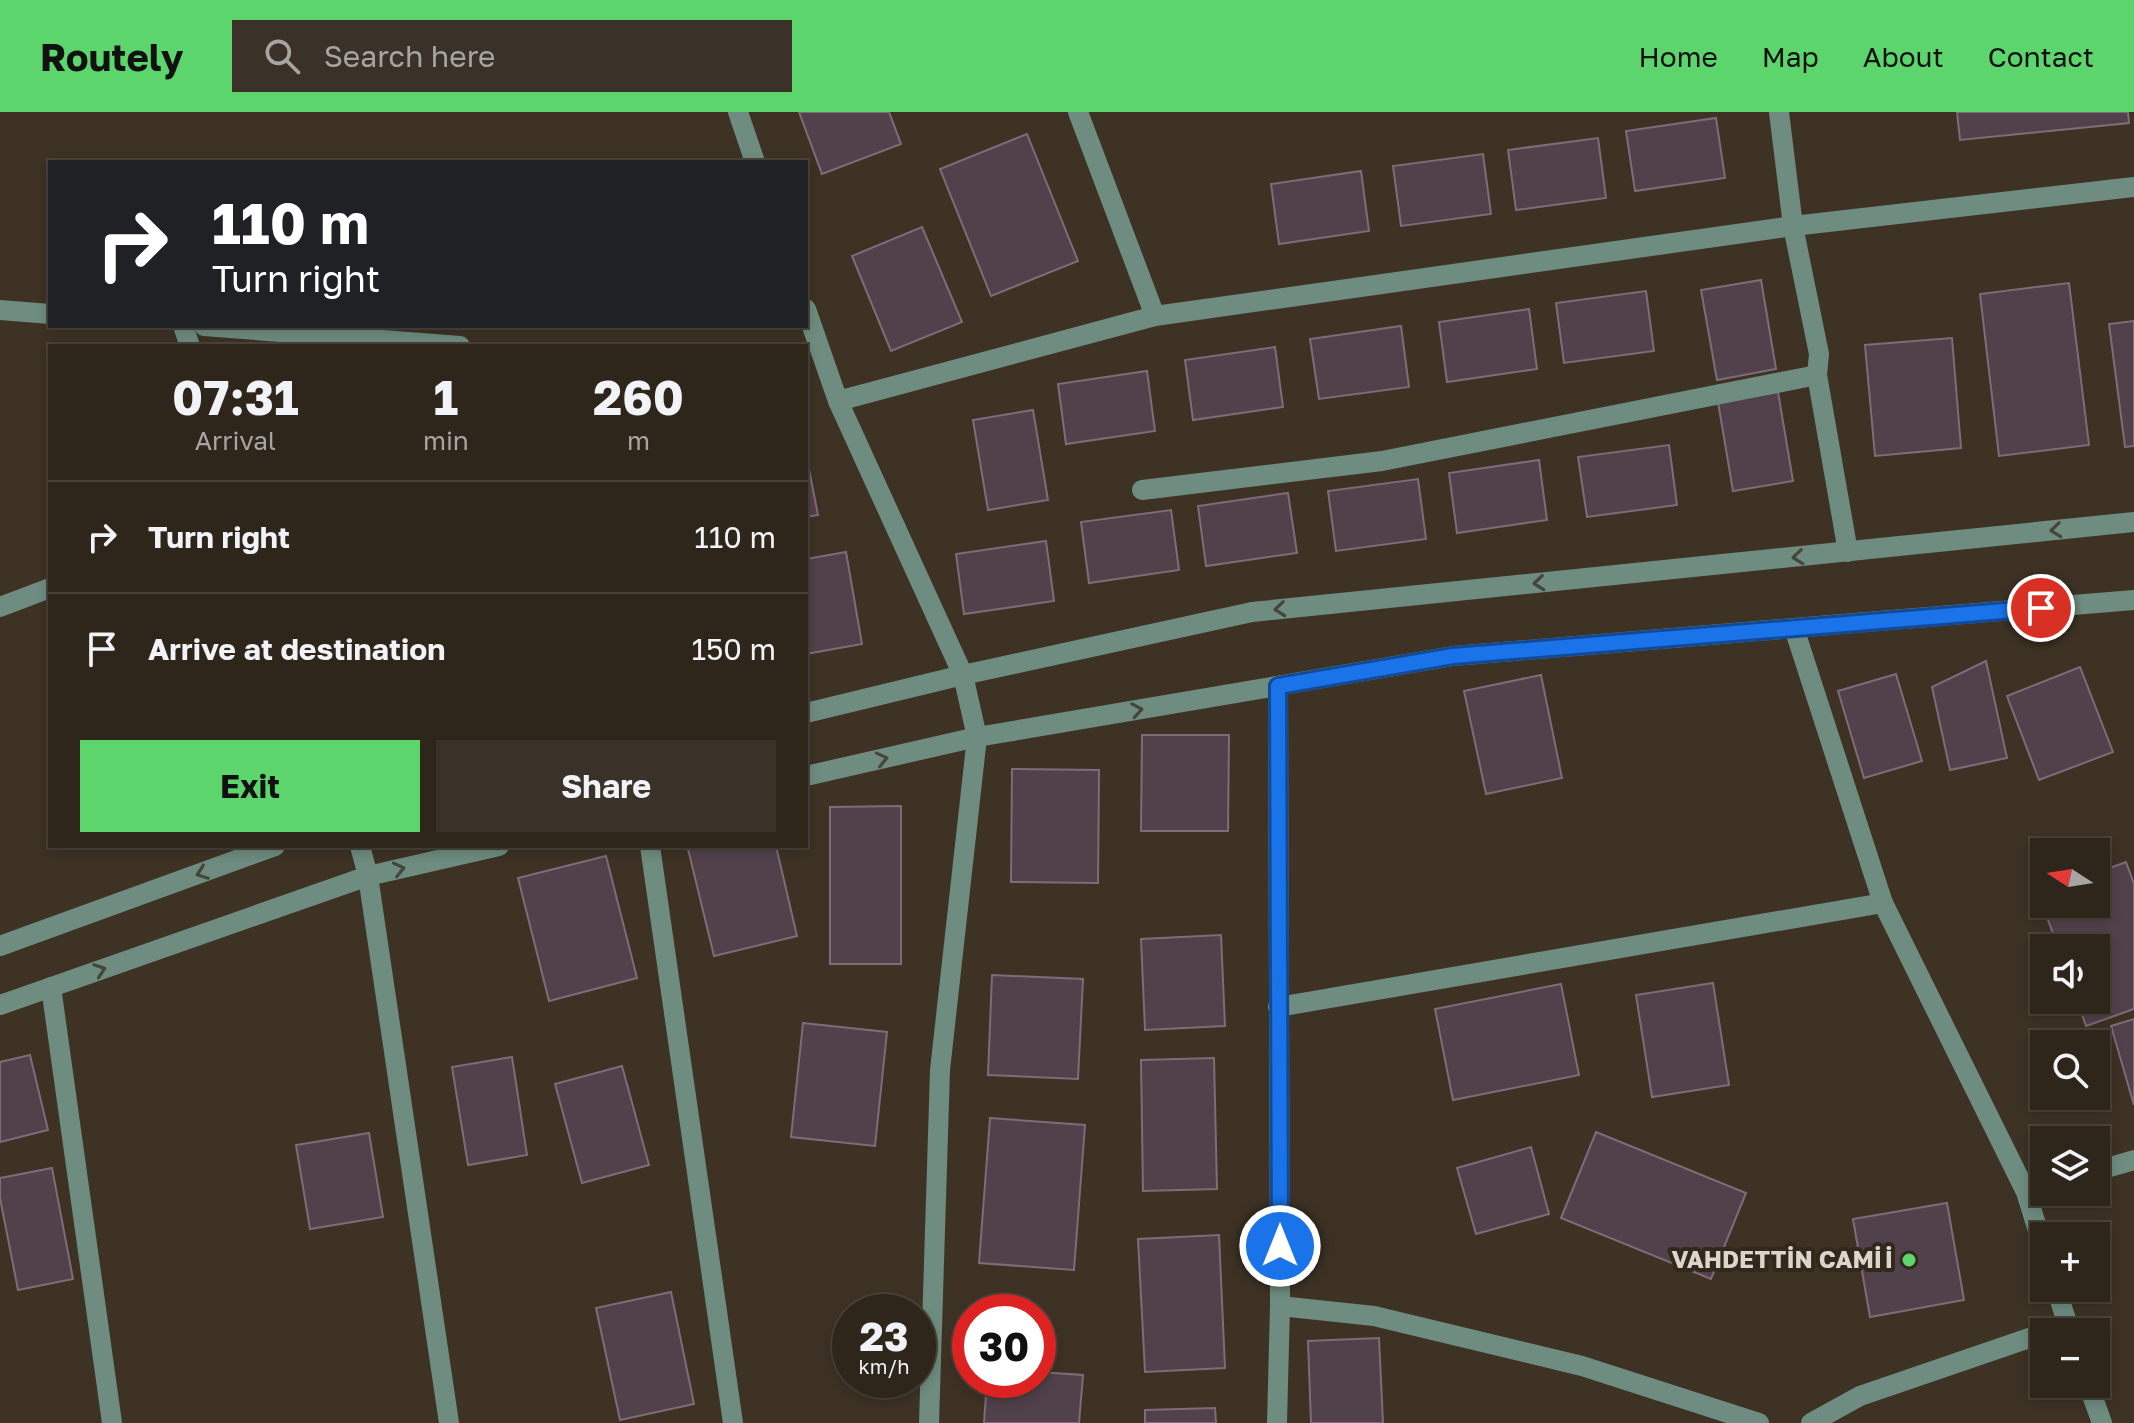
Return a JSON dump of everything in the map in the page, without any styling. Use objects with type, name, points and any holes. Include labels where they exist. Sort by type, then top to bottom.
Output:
[{"type":"street","points":[[738,112],[754,160]]},
{"type":"street","points":[[1078,112],[1155,316]]},
{"type":"street","points":[[1779,112],[1793,226],[1819,354],[1817,375],[1848,552]]},
{"type":"street","points":[[838,401],[1155,316],[1793,226],[2134,187]]},
{"type":"street","points":[[0,310],[48,314]]},
{"type":"street","points":[[808,315],[838,401],[963,675],[977,737],[940,1070],[929,1423]]},
{"type":"street","points":[[230,328],[434,344]]},
{"type":"street","points":[[808,370],[828,371]]},
{"type":"street","points":[[1142,490],[1382,461],[1817,375]]},
{"type":"street","points":[[808,713],[1252,612],[2134,522]]},
{"type":"street","points":[[0,607],[48,589]]},
{"type":"street","points":[[808,776],[977,737],[1453,656],[2134,600]]},
{"type":"street","points":[[1794,628],[1883,903],[2030,1180]]},
{"type":"street","points":[[1277,1423],[1280,1306],[1278,686]]},
{"type":"street","points":[[0,946],[270,848]]},
{"type":"street","points":[[361,848],[368,876],[449,1423]]},
{"type":"street","points":[[0,1005],[368,876],[490,848]]},
{"type":"street","points":[[650,848],[733,1423]]},
{"type":"street","points":[[1278,1007],[1883,903]]},
{"type":"street","points":[[51,987],[112,1423]]},
{"type":"street","points":[[2110,1167],[2134,1160]]},
{"type":"street","points":[[1280,1306],[1374,1316],[1582,1366],[1759,1423]]},
{"type":"street","points":[[1811,1423],[1860,1396],[2030,1340]]},
{"type":"street","points":[[2093,1398],[2102,1423]]},
{"type":"building","points":[[799,112],[889,112],[901,144],[822,174]]},
{"type":"building","points":[[1957,112],[2128,112],[2129,123],[1960,140]]},
{"type":"building","points":[[1716,118],[1725,178],[1635,191],[1626,131]]},
{"type":"building","points":[[1027,134],[1078,261],[991,296],[940,169]]},
{"type":"building","points":[[1598,138],[1606,198],[1516,210],[1508,150]]},
{"type":"building","points":[[1483,154],[1491,214],[1401,226],[1393,166]]},
{"type":"building","points":[[1361,171],[1369,231],[1279,244],[1271,184]]},
{"type":"building","points":[[922,227],[962,322],[891,351],[852,256]]},
{"type":"building","points":[[1761,280],[1776,369],[1717,380],[1701,290]]},
{"type":"building","points":[[2069,283],[2089,445],[1999,456],[1980,294]]},
{"type":"building","points":[[1646,291],[1654,351],[1564,363],[1556,303]]},
{"type":"building","points":[[1529,309],[1537,369],[1447,382],[1439,322]]},
{"type":"building","points":[[2134,321],[2134,446],[2125,447],[2109,324]]},
{"type":"building","points":[[1401,326],[1409,387],[1319,399],[1310,339]]},
{"type":"building","points":[[1952,338],[1961,448],[1875,456],[1865,345]]},
{"type":"building","points":[[1275,347],[1283,407],[1193,420],[1185,360]]},
{"type":"building","points":[[1147,371],[1155,431],[1066,444],[1058,384]]},
{"type":"building","points":[[1778,392],[1793,481],[1733,491],[1718,402]]},
{"type":"building","points":[[1033,410],[1048,500],[988,510],[973,420]]},
{"type":"building","points":[[1669,445],[1677,505],[1587,517],[1578,457]]},
{"type":"building","points":[[1539,460],[1547,520],[1457,533],[1449,473]]},
{"type":"building","points":[[808,464],[818,515],[808,517]]},
{"type":"building","points":[[1418,479],[1426,539],[1336,551],[1328,491]]},
{"type":"building","points":[[1288,493],[1297,553],[1206,566],[1198,506]]},
{"type":"building","points":[[1171,510],[1179,570],[1089,583],[1081,522]]},
{"type":"building","points":[[1046,541],[1054,601],[964,614],[956,554]]},
{"type":"building","points":[[846,552],[862,644],[808,654],[808,559]]},
{"type":"building","points":[[1986,661],[2007,758],[1950,770],[1932,687]]},
{"type":"building","points":[[2080,667],[2113,752],[2039,780],[2007,696]]},
{"type":"building","points":[[1896,674],[1922,761],[1864,778],[1838,691]]},
{"type":"building","points":[[1541,675],[1562,778],[1486,794],[1464,691]]},
{"type":"building","points":[[1142,735],[1229,735],[1228,831],[1141,831]]},
{"type":"building","points":[[1012,769],[1099,770],[1098,883],[1011,882]]},
{"type":"building","points":[[901,806],[901,964],[830,964],[830,807]]},
{"type":"building","points":[[776,848],[797,936],[714,956],[688,849]]},
{"type":"building","points":[[606,856],[637,978],[549,1001],[518,878]]},
{"type":"building","points":[[2126,862],[2134,884],[2134,1009],[2086,1026],[2082,1014],[2110,1014],[2110,934],[2053,934],[2047,918],[2110,918],[2110,868]]},
{"type":"building","points":[[1221,935],[1225,1026],[1145,1030],[1141,939]]},
{"type":"building","points":[[992,975],[1083,979],[1078,1079],[988,1075]]},
{"type":"building","points":[[1713,983],[1729,1085],[1652,1097],[1636,995]]},
{"type":"building","points":[[1561,984],[1579,1075],[1453,1100],[1435,1009]]},
{"type":"building","points":[[2134,1019],[2134,1105],[2111,1026]]},
{"type":"building","points":[[803,1023],[887,1032],[875,1146],[791,1137]]},
{"type":"building","points":[[30,1055],[48,1130],[0,1142],[0,1062]]},
{"type":"building","points":[[512,1057],[527,1155],[468,1165],[452,1067]]},
{"type":"building","points":[[1214,1058],[1217,1189],[1143,1191],[1141,1060]]},
{"type":"building","points":[[622,1066],[649,1165],[582,1183],[555,1084]]},
{"type":"building","points":[[990,1118],[1085,1125],[1074,1270],[979,1263]]},
{"type":"building","points":[[1596,1132],[1746,1193],[1711,1279],[1561,1218]]},
{"type":"building","points":[[369,1133],[383,1217],[310,1229],[296,1145]]},
{"type":"building","points":[[1531,1147],[1549,1214],[1476,1234],[1457,1168]]},
{"type":"building","points":[[52,1168],[73,1279],[18,1290],[0,1198],[0,1178]]},
{"type":"building","name":"VAHDETTİN CAMİİ","points":[[1947,1203],[1964,1300],[1870,1317],[1853,1219]]},
{"type":"building","points":[[1219,1235],[1225,1368],[1145,1372],[1138,1239]]},
{"type":"building","points":[[671,1292],[694,1404],[620,1420],[596,1308]]},
{"type":"building","points":[[1379,1338],[1383,1423],[1311,1423],[1308,1341]]},
{"type":"building","points":[[1056,1373],[1083,1375],[1079,1423],[984,1423],[986,1398],[1056,1398]]},
{"type":"building","points":[[1215,1408],[1216,1423],[1145,1423],[1145,1410]]},
{"type":"place","name":"VAHDETTİN CAMİİ","points":[[1909,1260]]},
{"type":"route","points":[[1280,1246],[1278,686],[1453,656],[2041,608]]}]
